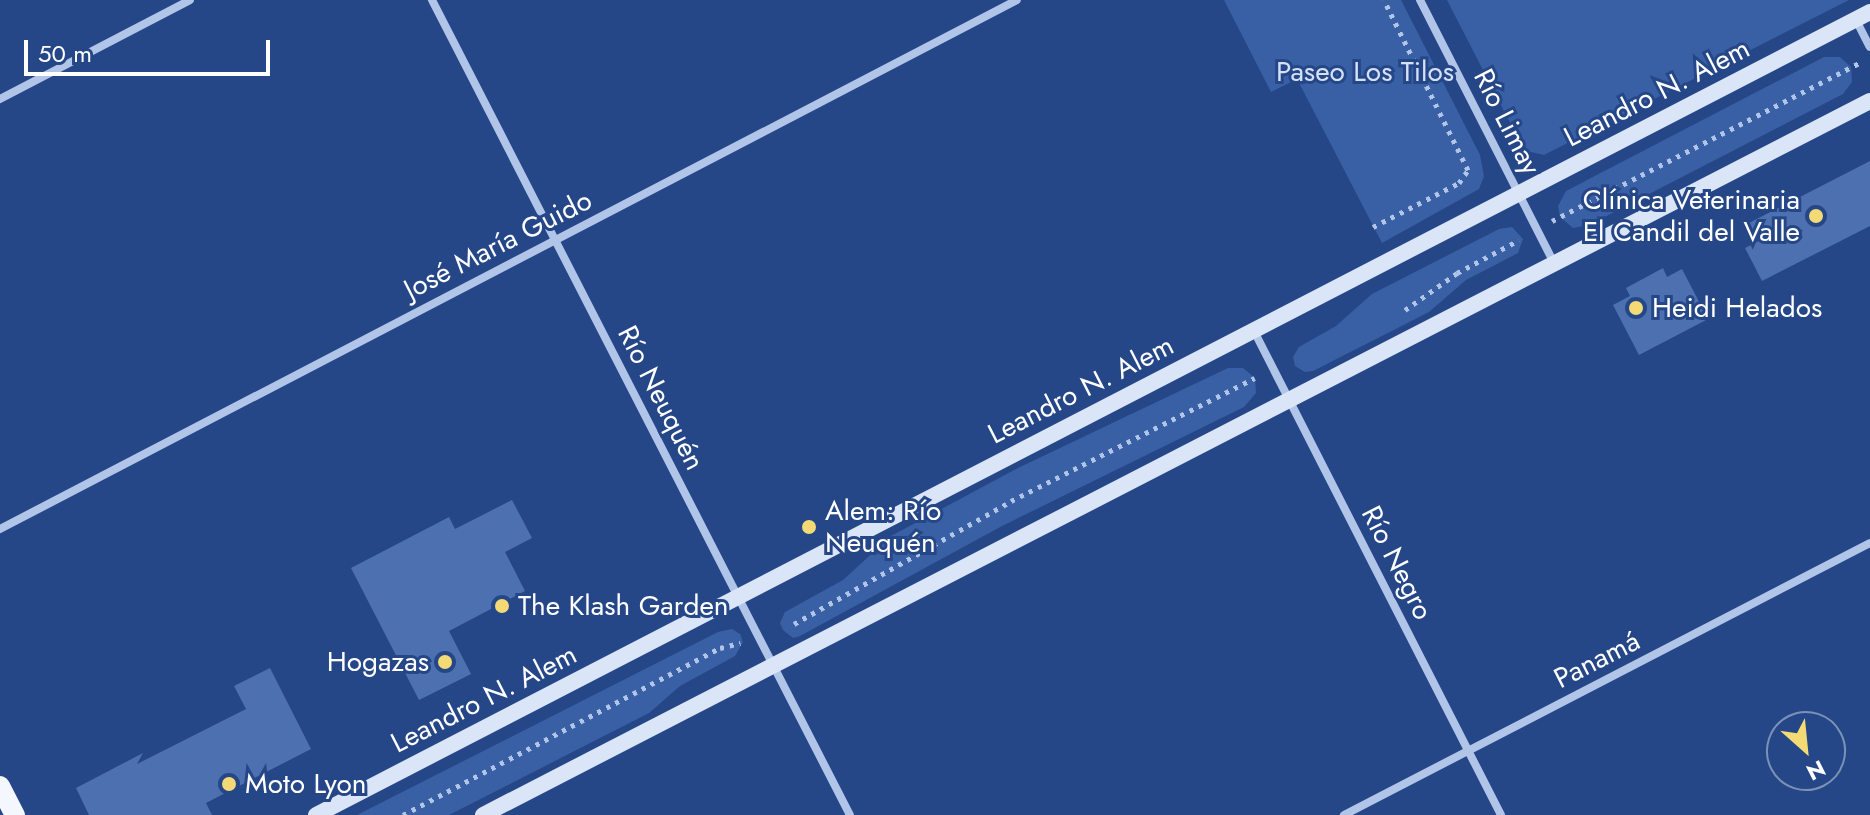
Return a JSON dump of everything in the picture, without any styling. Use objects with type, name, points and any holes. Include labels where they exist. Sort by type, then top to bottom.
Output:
[{"type":"main road","name":"Leandro N. Alem","points":[[316,815],[1863,16]]},
{"type":"main road","points":[[483,815],[1870,101]]},
{"type":"main road","points":[[0,786],[15,815]]},
{"type":"street","points":[[0,99],[190,0]]},
{"type":"street","name":"Río Neuquén","points":[[432,0],[850,815]]},
{"type":"street","name":"José María Guido","points":[[0,529],[1017,0]]},
{"type":"street","name":"Río Limay","points":[[1420,0],[1554,264]]},
{"type":"street","points":[[1863,16],[1870,47]]},
{"type":"street","name":"Río Negro","points":[[1254,330],[1501,815]]},
{"type":"street","name":"Panamá","points":[[1344,815],[1870,543]]},
{"type":"path","points":[[1373,227],[1459,183],[1468,170],[1384,0]]},
{"type":"path","points":[[1560,217],[1851,67]]},
{"type":"path","points":[[1399,315],[1457,273],[1523,239]]},
{"type":"path","points":[[783,630],[1011,501],[1255,378]]},
{"type":"path","points":[[403,815],[720,648],[743,642]]},
{"type":"green space","name":"Paseo Los Tilos","points":[[1224,0],[1401,0],[1480,155],[1484,176],[1479,189],[1382,243],[1297,79],[1271,92]]},
{"type":"green space","points":[[1447,0],[1849,0],[1544,155],[1531,152],[1521,144]]},
{"type":"green space","points":[[1824,57],[1840,57],[1851,67],[1852,82],[1843,94],[1589,225],[1573,228],[1560,217],[1558,206],[1566,191]]},
{"type":"green space","points":[[1512,227],[1523,239],[1518,253],[1466,280],[1429,312],[1313,371],[1305,372],[1295,366],[1293,357],[1299,347],[1336,326],[1372,294],[1499,229]]},
{"type":"green space","points":[[1228,368],[1243,368],[1255,378],[1256,393],[1244,407],[1002,526],[800,636],[793,638],[783,630],[780,623],[785,612],[843,580],[891,536],[1018,468]]},
{"type":"green space","points":[[732,629],[740,634],[743,642],[735,656],[680,686],[649,713],[449,815],[357,815],[718,632]]},
{"type":"building","name":"Clínica Veterinaria El Candil del Valle","points":[[1870,161],[1870,226],[1762,281],[1745,248],[1759,241],[1749,223]]},
{"type":"building","points":[[1663,268],[1667,277],[1682,269],[1708,319],[1639,355],[1613,305],[1630,296],[1626,288]]},
{"type":"building","points":[[512,500],[532,538],[505,552],[525,591],[449,631],[471,674],[419,700],[351,568],[449,517],[455,529]]},
{"type":"building","points":[[270,668],[311,749],[206,803],[212,815],[89,815],[76,788],[143,753],[137,764],[246,709],[234,686]]},
{"type":"place","name":"Clínica Veterinaria El Candil del Valle","points":[[1816,216]]},
{"type":"place","name":"Heidi Helados","points":[[1636,308]]},
{"type":"place","name":"Alem: Río Neuquén","points":[[809,527]]},
{"type":"place","name":"The Klash Garden","points":[[502,606]]},
{"type":"place","name":"Hogazas","points":[[445,662]]},
{"type":"place","name":"Moto Lyon","points":[[229,784]]}]
